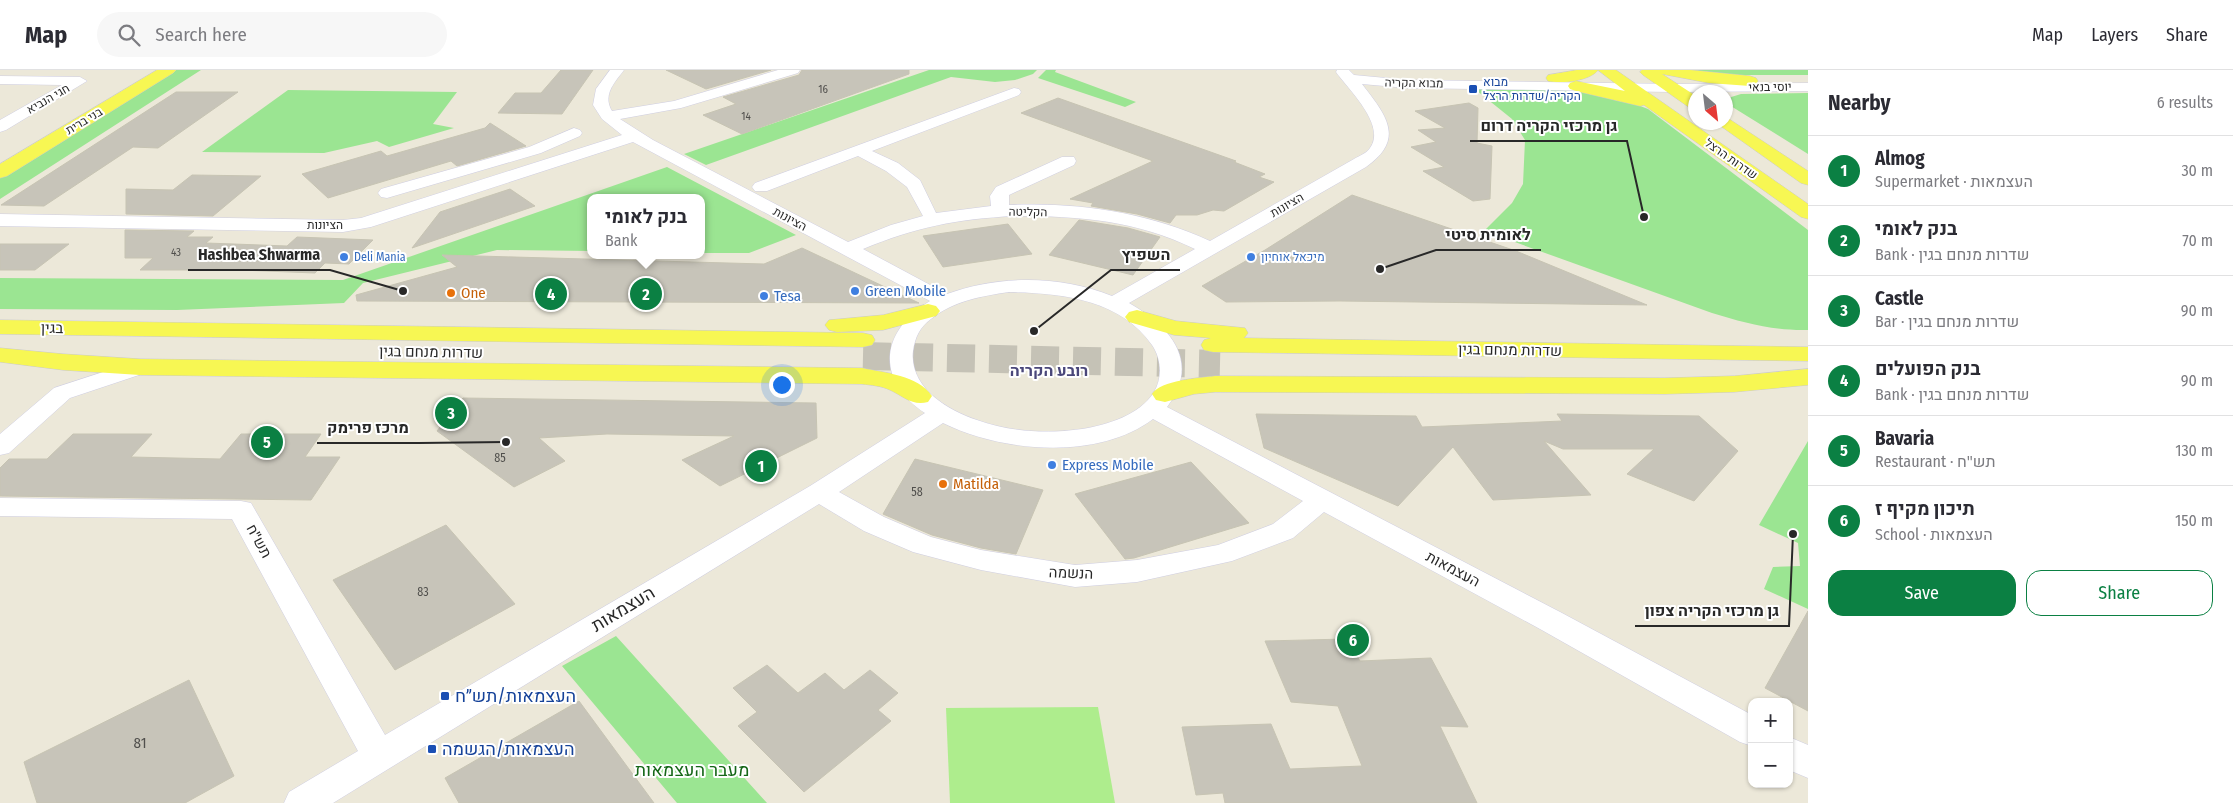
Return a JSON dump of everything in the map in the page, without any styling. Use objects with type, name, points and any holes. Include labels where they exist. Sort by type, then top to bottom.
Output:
[{"type":"main road","points":[[120,80],[138,70]]},
{"type":"main road","name":"בני ברית","points":[[0,172],[168,70]]},
{"type":"main road","points":[[1554,78],[1582,74],[1590,70]]},
{"type":"main road","name":"שדרות הרצל","points":[[1606,70],[1808,213]]},
{"type":"main road","points":[[1645,70],[1666,80],[1688,98]]},
{"type":"main road","points":[[1666,80],[1709,78],[1750,81]]},
{"type":"main road","points":[[1576,86],[1620,95],[1660,109]]},
{"type":"main road","points":[[1733,91],[1766,88]]},
{"type":"main road","name":"שדרות הרצל","points":[[1733,129],[1808,179]]},
{"type":"main road","points":[[103,329],[290,319],[864,325],[898,321],[937,306]]},
{"type":"main road","points":[[1137,317],[1174,328],[1193,331],[1573,339],[1715,353]]},
{"type":"main road","name":"בגין","points":[[0,327],[103,329]]},
{"type":"main road","name":"שדרות מנחם בגין","points":[[0,353],[57,349],[863,348],[103,329]]},
{"type":"main road","points":[[0,353],[63,362],[140,367],[862,376],[897,383],[931,405]]},
{"type":"main road","name":"שדרות מנחם בגין","points":[[1808,354],[1216,355],[1808,376]]},
{"type":"main road","points":[[1158,402],[1192,386],[1215,384],[1665,386],[1734,384],[1808,376]]},
{"type":"street","points":[[617,70],[602,92],[600,99],[602,110],[607,116],[676,105],[793,70]]},
{"type":"street","points":[[1366,70],[1405,80]]},
{"type":"street","name":"הציונות","points":[[1112,304],[1360,164],[1378,150],[1382,140],[1381,126],[1369,106],[1345,74]]},
{"type":"street","name":"מבוא הקריה","points":[[1345,74],[1405,80],[1576,86],[1666,80]]},
{"type":"street","name":"מבוא הקריה","points":[[1405,80],[1554,78],[1625,84]]},
{"type":"street","name":"יוסי בנאי","points":[[1750,81],[1808,79]]},
{"type":"street","name":"חגי הנביא","points":[[0,80],[80,81],[0,127]]},
{"type":"street","points":[[1369,106],[1378,92],[1405,80]]},
{"type":"street","name":"יוסי בנאי","points":[[1666,80],[1766,88],[1808,87]]},
{"type":"street","points":[[761,187],[1014,92]]},
{"type":"street","name":"הציונות","points":[[607,116],[636,136],[847,249],[937,306]]},
{"type":"street","points":[[388,193],[535,150],[574,133]]},
{"type":"street","name":"הציונות","points":[[0,220],[343,226],[364,223],[636,136]]},
{"type":"street","points":[[858,150],[892,168],[914,184],[928,212]]},
{"type":"street","points":[[1002,211],[998,201],[998,195],[1002,191],[1068,161]]},
{"type":"street","points":[[1769,186],[1808,208]]},
{"type":"street","name":"הקליטה","points":[[847,249],[931,219],[1002,211],[1042,212],[1124,219],[1160,227],[1210,248]]},
{"type":"street","points":[[1033,286],[1080,293],[1112,304],[1137,317],[1161,340],[1168,353],[1171,374],[1158,402],[1120,427],[1078,438],[1054,440],[1030,439],[998,434],[961,423],[931,405],[908,381],[901,365],[901,350],[905,335],[915,322],[937,306],[986,289],[1033,286]]},
{"type":"street","points":[[62,392],[65,382],[63,362]]},
{"type":"street","points":[[0,447],[62,392],[140,367]]},
{"type":"street","name":"העצמאות","points":[[1158,402],[1323,499],[1748,730]]},
{"type":"street","name":"העצמאות","points":[[302,803],[818,492],[931,405]]},
{"type":"street","name":"הנשמה","points":[[818,492],[874,524],[923,545],[981,560],[1075,576],[1136,571],[1222,554],[1282,531],[1323,499]]},
{"type":"street","name":"תש\"ח","points":[[0,507],[241,510],[379,757]]},
{"type":"street","points":[[1793,754],[1808,763]]},
{"type":"green space","points":[[175,70],[201,70],[0,199],[0,177]]},
{"type":"green space","points":[[929,70],[1037,70],[1033,74],[1015,80],[995,82],[951,77],[706,165],[684,154]]},
{"type":"green space","points":[[1046,70],[1056,70],[1055,72],[1136,102],[1125,107],[1038,78]]},
{"type":"green space","points":[[1690,70],[1808,70],[1808,75],[1736,75]]},
{"type":"green space","points":[[1471,86],[1576,90],[1622,99],[1648,109],[1808,230],[1808,330],[1760,326],[1712,313],[1484,231],[1512,203],[1523,184],[1525,140],[1512,119]]},
{"type":"green space","points":[[288,90],[457,92],[433,124],[454,128],[389,147],[377,141],[324,153],[202,152]]},
{"type":"green space","points":[[1808,93],[1808,154],[1733,107],[1733,96],[1741,94]]},
{"type":"green space","points":[[667,167],[796,235],[749,253],[705,253],[705,194],[590,194]]},
{"type":"green space","points":[[587,195],[587,251],[497,250],[363,283],[344,303],[177,310],[0,309],[0,278],[343,280]]},
{"type":"green space","points":[[1808,441],[1808,609],[1764,589],[1773,567],[1800,566],[1798,543],[1759,525]]},
{"type":"green space","name":"מעבר העצמאות","points":[[616,636],[767,803],[677,803],[562,666]]},
{"type":"green space","points":[[1098,707],[1115,803],[950,803],[946,708]]},
{"type":"building","points":[[561,70],[593,70],[562,114],[498,113],[515,93],[541,93]]},
{"type":"building","points":[[666,70],[771,70],[706,89]]},
{"type":"building","points":[[802,70],[909,70],[909,74],[742,134],[703,115],[736,104],[723,97],[799,75]]},
{"type":"building","points":[[176,92],[238,92],[158,148],[133,147],[44,206],[1,205]]},
{"type":"building","points":[[1058,98],[1236,161],[1234,162],[1265,174],[1259,177],[1274,182],[1224,211],[1213,210],[1197,215],[1176,215],[1170,223],[1137,214],[1091,206],[1093,203],[1070,199],[1153,161],[1021,113]]},
{"type":"building","points":[[1469,103],[1478,108],[1477,143],[1492,146],[1490,199],[1473,201],[1423,171],[1444,167],[1411,147],[1436,142],[1418,130],[1445,128],[1415,111]]},
{"type":"building","points":[[490,123],[526,146],[457,166],[451,161],[328,198],[302,174],[381,151],[387,156],[485,128]]},
{"type":"building","points":[[192,175],[261,176],[213,216],[126,214],[126,189],[173,190]]},
{"type":"building","points":[[510,189],[535,206],[412,248],[440,212]]},
{"type":"building","points":[[1352,195],[1516,251],[1647,305],[1340,301],[1226,302],[1202,286],[1265,250]]},
{"type":"building","points":[[1079,220],[1128,228],[1160,237],[1133,275],[1049,255]]},
{"type":"building","points":[[1008,224],[1032,254],[943,267],[923,236]]},
{"type":"building","points":[[125,230],[194,231],[187,237],[213,237],[206,243],[287,246],[297,237],[373,240],[349,264],[325,263],[315,273],[215,269],[140,270],[153,258],[125,258]]},
{"type":"building","points":[[0,244],[69,244],[35,270],[0,270]]},
{"type":"building","points":[[802,248],[919,303],[357,301],[356,295],[457,267],[442,255],[764,264]]},
{"type":"building","points":[[463,398],[816,403],[817,438],[720,486],[682,460],[734,436],[607,434],[539,438],[565,461],[514,487],[437,431]]},
{"type":"building","points":[[1256,414],[1416,416],[1422,427],[1562,421],[1557,414],[1699,416],[1738,451],[1694,501],[1627,474],[1654,449],[1563,449],[1544,441],[1591,495],[1493,500],[1453,447],[1398,506],[1264,448]]},
{"type":"building","points":[[73,434],[152,434],[131,457],[220,459],[241,434],[321,434],[305,457],[340,457],[311,500],[0,496],[0,468],[9,459],[47,459]]},
{"type":"building","points":[[915,459],[1043,490],[1016,554],[981,548],[932,535],[883,514]]},
{"type":"building","points":[[1191,462],[1249,523],[1134,558],[1125,559],[1075,494]]},
{"type":"building","points":[[446,525],[515,604],[395,670],[333,580]]},
{"type":"building","points":[[1808,611],[1808,711],[1793,703],[1793,698],[1784,698],[1765,688]]},
{"type":"building","points":[[1346,639],[1360,661],[1431,658],[1468,727],[1440,726],[1477,803],[1225,803],[1223,793],[1196,795],[1182,727],[1271,724],[1290,769],[1362,766],[1338,706],[1291,702],[1265,641]]},
{"type":"building","points":[[767,665],[798,693],[825,673],[844,690],[870,670],[898,693],[878,710],[891,721],[804,792],[738,726],[757,712],[733,688]]},
{"type":"building","points":[[189,680],[234,776],[185,803],[37,803],[24,762]]},
{"type":"building","points":[[579,701],[654,803],[459,803],[445,778]]},
{"type":"tunnel","points":[[863,356],[1220,364]]},
{"type":"place","name":"מבוא הקריה/שדרות הרצל","points":[[1473,89]]},
{"type":"place","name":"גן מרכזי הקריה דרום","points":[[1644,217]]},
{"type":"place","name":"Deli Mania","points":[[344,257]]},
{"type":"place","name":"מיכאל אוחיון","points":[[1251,257]]},
{"type":"place","name":"לאומית סיטי","points":[[1380,269]]},
{"type":"place","name":"Hashbea Shwarma","points":[[403,291]]},
{"type":"place","name":"Green Mobile","points":[[855,291]]},
{"type":"place","name":"One","points":[[451,293]]},
{"type":"place","name":"בנק הפועלים","points":[[551,294]]},
{"type":"place","name":"בנק לאומי","points":[[646,294]]},
{"type":"place","name":"Tesa","points":[[764,296]]},
{"type":"place","name":"השפיץ","points":[[1034,331]]},
{"type":"place","name":"Castle","points":[[451,413]]},
{"type":"place","name":"Bavaria","points":[[267,442]]},
{"type":"place","name":"מרכז פרימק","points":[[506,442]]},
{"type":"place","name":"Express Mobile","points":[[1052,465]]},
{"type":"place","name":"Almog","points":[[761,466]]},
{"type":"place","name":"Matilda","points":[[943,484]]},
{"type":"place","name":"גן מרכזי הקריה צפון","points":[[1793,534]]},
{"type":"place","name":"תיכון מקיף ז","points":[[1353,640]]},
{"type":"place","name":"העצמאות/תש״ח","points":[[445,696]]},
{"type":"place","name":"העצמאות/הגשמה","points":[[432,749]]},
{"type":"district","name":"רובע הקריה","points":[[1049,370]]}]
